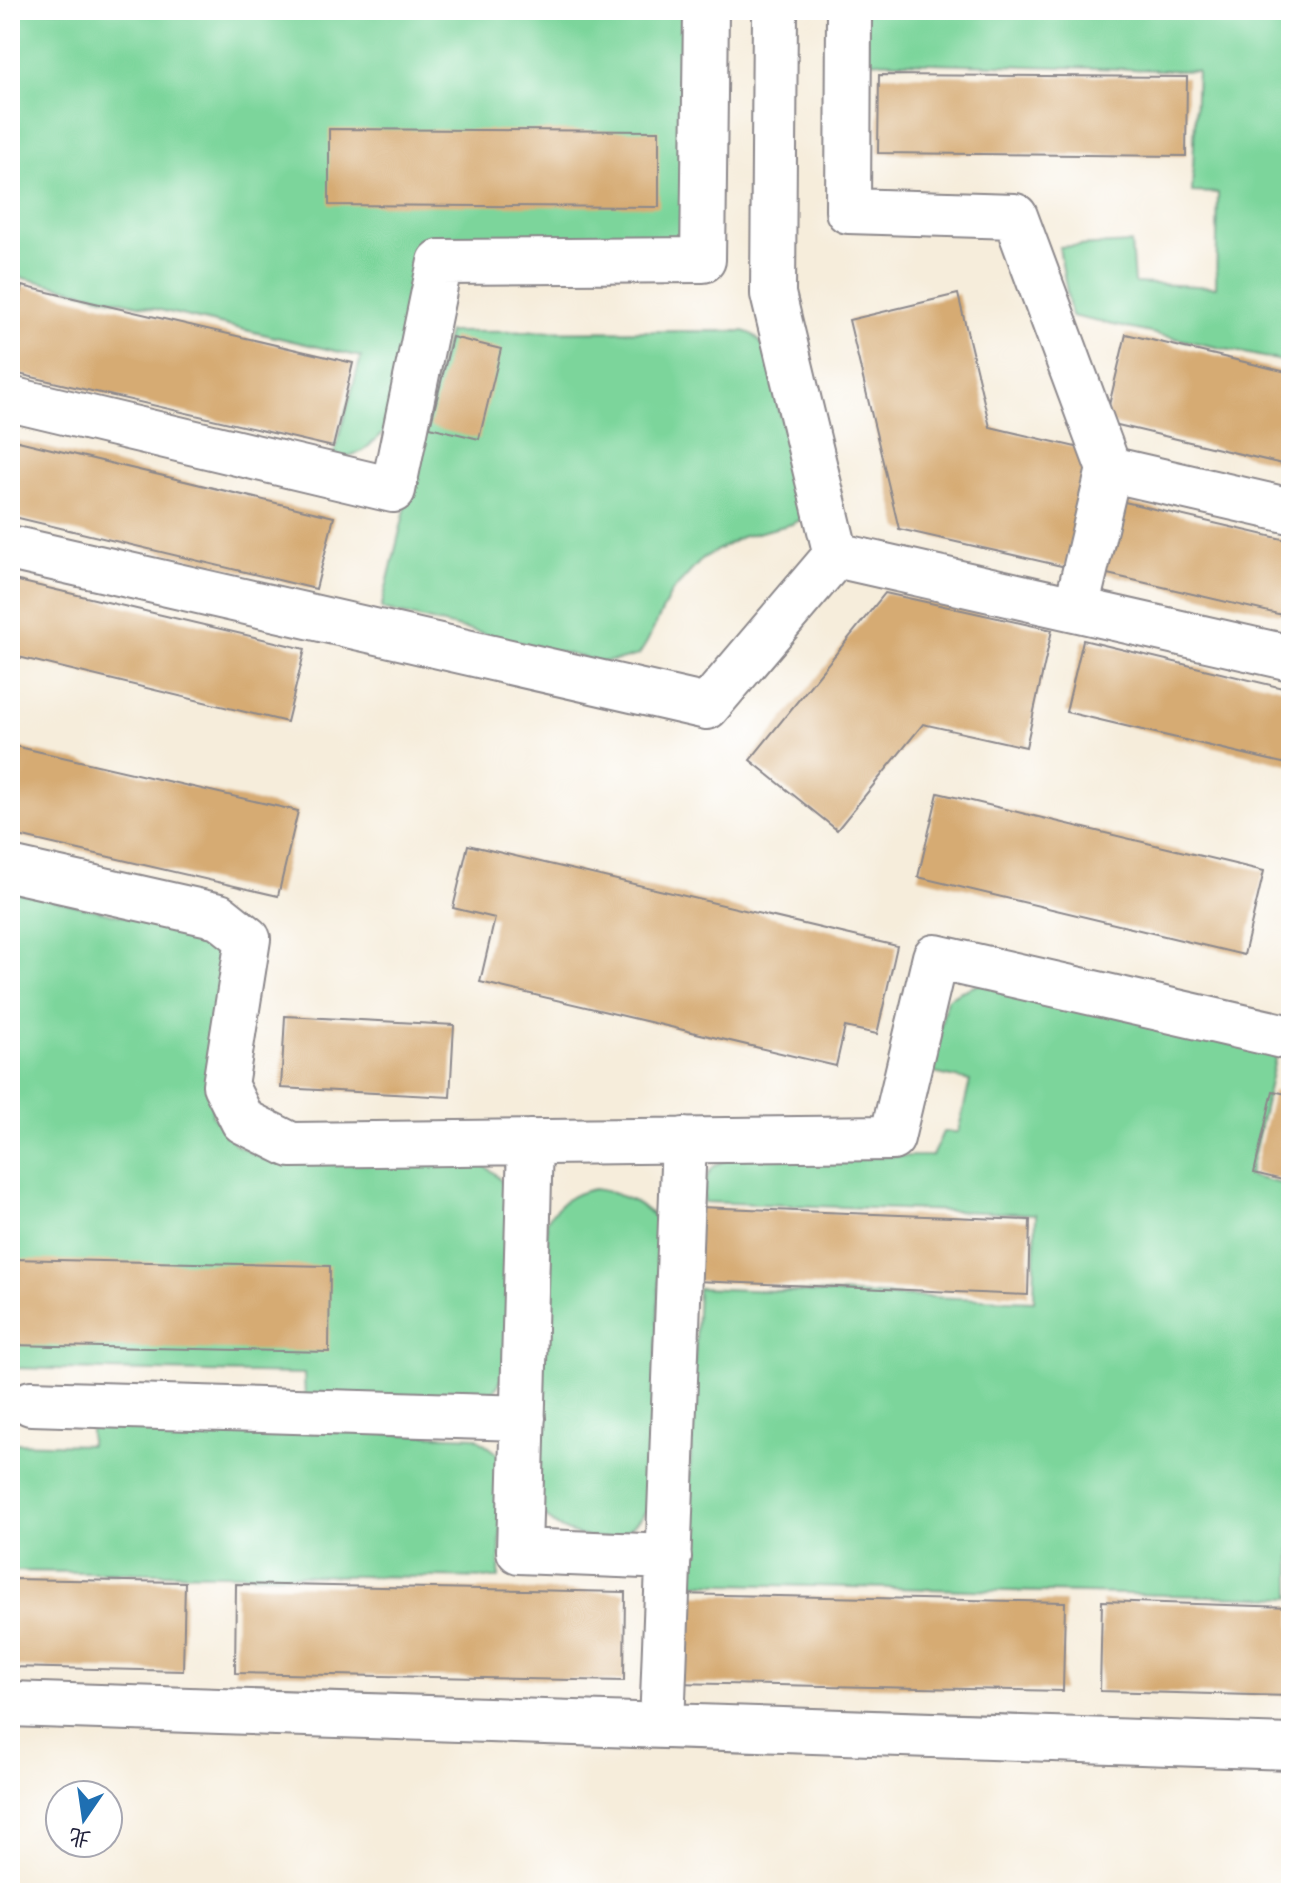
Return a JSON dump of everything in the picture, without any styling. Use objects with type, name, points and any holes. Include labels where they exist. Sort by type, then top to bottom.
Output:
[{"type":"lane","points":[[10,399],[393,490],[440,262],[703,260],[706,10]]},
{"type":"lane","points":[[775,10],[773,294],[836,555]]},
{"type":"lane","points":[[849,10],[848,211],[1015,216],[1109,469],[1076,609]]},
{"type":"lane","points":[[1109,469],[1291,511]]},
{"type":"lane","points":[[10,548],[707,707],[836,555]]},
{"type":"lane","points":[[836,555],[1291,658]]},
{"type":"lane","points":[[10,869],[219,916],[248,939],[225,1085],[243,1121],[291,1145],[892,1138],[935,957],[1291,1038]]},
{"type":"lane","points":[[662,1726],[684,1140]]},
{"type":"lane","points":[[530,1142],[519,1551],[669,1557]]},
{"type":"lane","points":[[31,1403],[523,1418]]},
{"type":"lane","points":[[10,1704],[1291,1747]]},
{"type":"green space","points":[[10,10],[692,10],[692,218],[668,251],[421,251],[388,429],[363,451],[332,462],[361,357],[10,275]]},
{"type":"green space","points":[[865,10],[1291,10],[1291,363],[1071,316],[1059,247],[1131,243],[1134,283],[1216,287],[1218,193],[1192,192],[1197,71],[864,61]]},
{"type":"green space","points":[[743,331],[754,336],[766,351],[803,515],[792,524],[741,537],[703,558],[671,593],[639,655],[602,662],[381,609],[448,332]]},
{"type":"green space","points":[[10,890],[191,932],[211,946],[225,968],[212,1115],[236,1145],[265,1160],[478,1161],[494,1173],[510,1191],[509,1369],[494,1391],[465,1405],[305,1398],[304,1374],[10,1368]]},
{"type":"green space","points":[[982,983],[1276,1055],[1249,1176],[1291,1186],[1291,1598],[685,1583],[698,1288],[1034,1301],[1036,1214],[704,1202],[711,1170],[721,1162],[739,1157],[932,1156],[943,1132],[958,1132],[970,1081],[929,1072],[947,999]]},
{"type":"green space","points":[[594,1189],[641,1206],[654,1218],[661,1235],[650,1507],[628,1530],[609,1538],[589,1537],[562,1529],[548,1518],[537,1502],[547,1220],[567,1199]]},
{"type":"green space","points":[[90,1422],[476,1437],[497,1453],[503,1473],[499,1578],[10,1571],[10,1443],[90,1445]]},
{"type":"building","points":[[879,75],[1187,77],[1186,156],[878,153]]},
{"type":"building","points":[[329,129],[659,131],[659,207],[329,205]]},
{"type":"building","points":[[22,286],[353,363],[333,447],[10,372],[10,339]]},
{"type":"building","points":[[958,294],[990,427],[1093,451],[1066,567],[899,529],[849,320]]},
{"type":"building","points":[[1126,334],[1291,373],[1291,466],[1105,422]]},
{"type":"building","points":[[452,337],[501,349],[479,439],[430,427]]},
{"type":"building","points":[[10,439],[334,517],[316,589],[10,516]]},
{"type":"building","points":[[1116,500],[1291,541],[1291,617],[1099,572]]},
{"type":"building","points":[[10,579],[305,649],[287,722],[10,655]]},
{"type":"building","points":[[885,593],[1052,630],[1026,747],[923,724],[837,830],[750,760]]},
{"type":"building","points":[[1083,640],[1291,690],[1291,765],[1066,712]]},
{"type":"building","points":[[10,745],[298,811],[278,896],[10,834]]},
{"type":"building","points":[[938,793],[1264,871],[1244,955],[918,877]]},
{"type":"building","points":[[468,845],[897,946],[877,1034],[845,1027],[836,1066],[480,982],[495,918],[453,908]]},
{"type":"building","points":[[285,1016],[454,1025],[450,1097],[281,1088]]},
{"type":"building","points":[[1273,1091],[1291,1095],[1291,1182],[1254,1173]]},
{"type":"building","points":[[698,1207],[1030,1220],[1028,1295],[696,1281]]},
{"type":"building","points":[[10,1259],[330,1266],[329,1352],[10,1345]]},
{"type":"building","points":[[10,1579],[185,1582],[183,1671],[10,1667]]},
{"type":"building","points":[[236,1584],[625,1592],[624,1681],[235,1673]]},
{"type":"building","points":[[676,1594],[1065,1602],[1063,1691],[674,1683]]},
{"type":"building","points":[[1102,1601],[1291,1607],[1291,1696],[1100,1691]]}]
